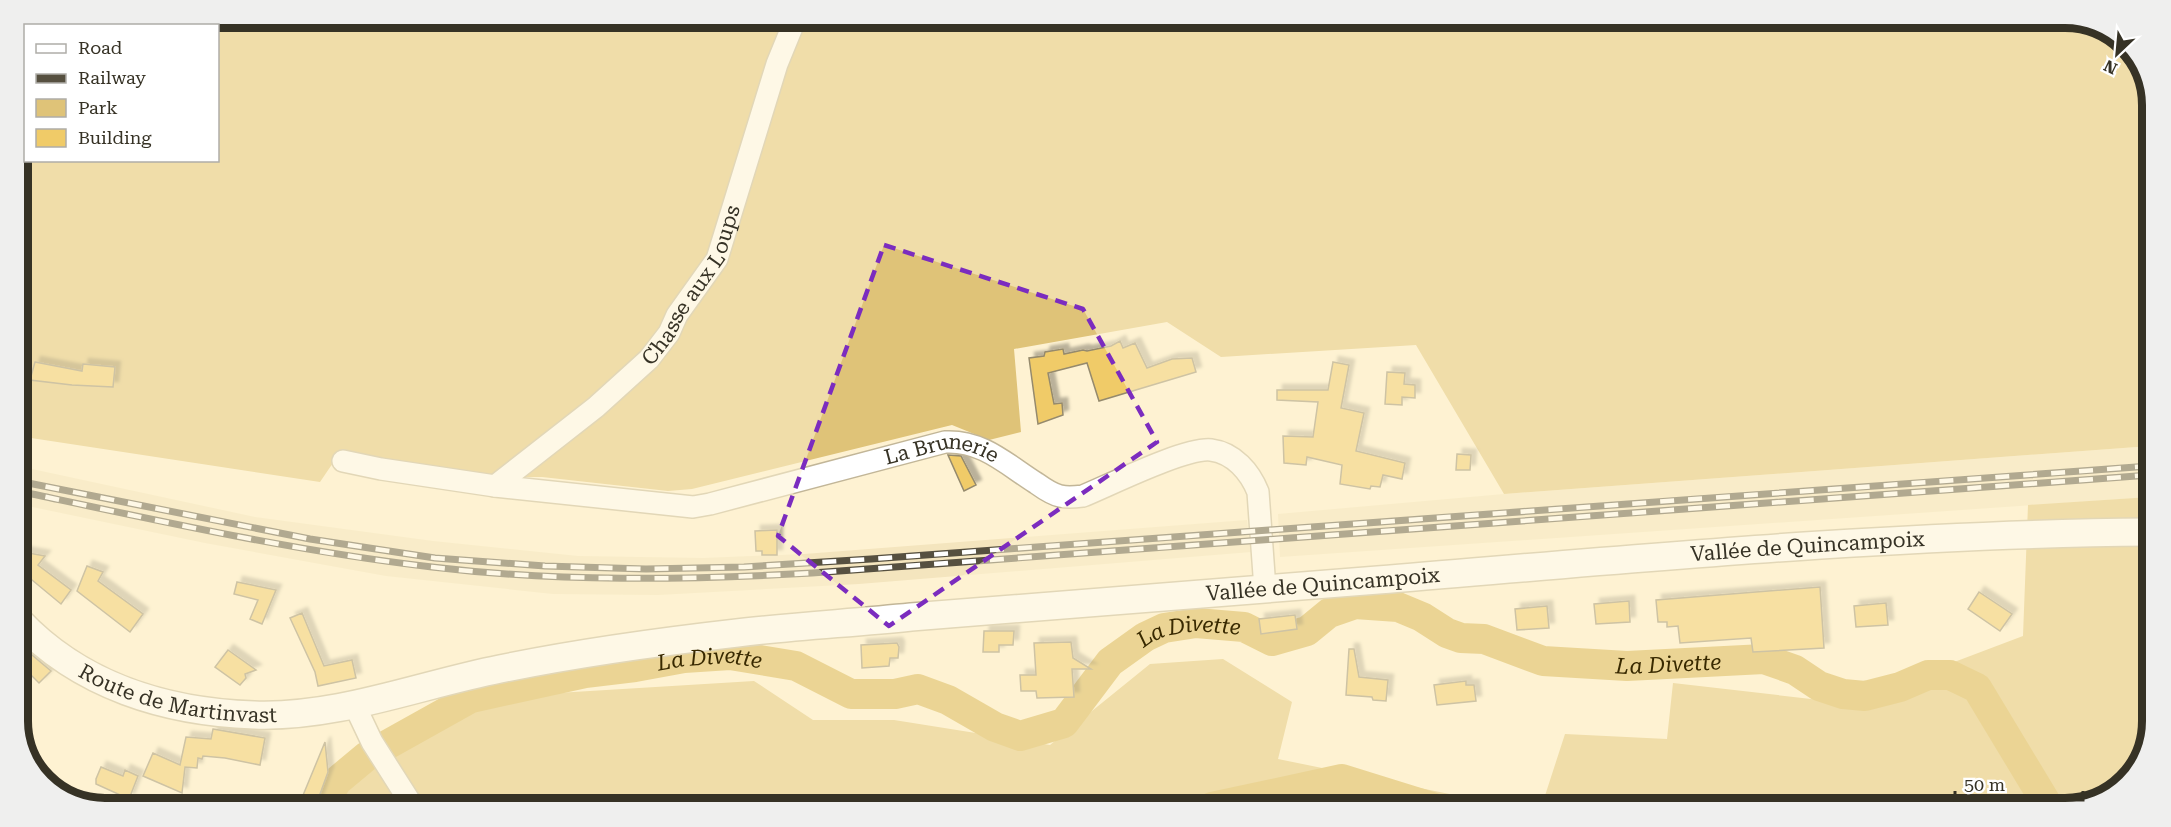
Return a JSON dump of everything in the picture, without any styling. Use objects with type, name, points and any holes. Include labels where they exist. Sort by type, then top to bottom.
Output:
[{"type":"main road","name":"Vallée de Quincampoix","points":[[354,704],[497,669],[619,649],[740,633],[1038,606],[1802,546],[2019,534],[2142,532]]},
{"type":"main road","name":"Route de Martinvast","points":[[29,630],[50,649],[76,667],[123,691],[165,704],[212,713],[260,715],[318,711],[354,704]]},
{"type":"street","name":"Chasse aux Loups","points":[[495,486],[596,407],[649,359],[669,333],[677,315],[717,259],[777,64],[792,28]]},
{"type":"street","name":"La Brunerie","points":[[343,461],[381,470],[495,486],[693,507],[945,442],[969,443],[1047,491],[1059,496],[1070,497],[1083,496],[1169,460],[1194,452],[1210,450],[1232,458],[1254,482],[1258,492],[1265,589]]},
{"type":"street","points":[[354,704],[372,742],[408,798]]},
{"type":"highlighted area","points":[[884,245],[1083,309],[1157,442],[889,626],[778,536]]},
{"type":"shaded area","points":[[2142,447],[2142,498],[1280,557],[1278,514],[1504,494]]},
{"type":"shaded area","points":[[29,468],[255,517],[433,541],[578,556],[703,558],[804,554],[1247,520],[1251,552],[859,584],[658,595],[553,594],[386,576],[205,543],[29,506]]},
{"type":"green space","points":[[219,28],[2066,28],[2100,36],[2108,41],[2127,59],[2137,76],[2141,90],[2142,447],[1504,494],[1416,345],[1221,357],[1167,322],[1014,349],[1021,432],[989,440],[952,425],[692,489],[668,491],[542,477],[483,477],[339,454],[320,482],[29,438],[28,162],[219,162]]},
{"type":"green space","points":[[2142,498],[2142,732],[2127,768],[2100,791],[2076,798],[1544,798],[1565,734],[1667,739],[1673,683],[1846,703],[2023,636],[2028,505]]},
{"type":"green space","points":[[1223,659],[1292,702],[1278,759],[1469,798],[338,798],[389,743],[506,696],[754,681],[813,720],[894,720],[1050,745],[1150,664]]},
{"type":"building","points":[[1120,341],[1123,348],[1135,343],[1147,368],[1172,359],[1192,358],[1196,372],[1099,401],[1087,363],[1048,373],[1054,404],[1062,403],[1063,415],[1038,424],[1029,358],[1044,356],[1045,352],[1063,349],[1064,354],[1087,351],[1111,346]]},
{"type":"building","points":[[35,362],[82,371],[83,364],[115,367],[113,387],[30,380]]},
{"type":"building","points":[[1333,362],[1349,365],[1341,408],[1364,413],[1356,451],[1405,463],[1402,479],[1383,475],[1380,487],[1371,486],[1370,489],[1340,484],[1342,465],[1307,457],[1306,465],[1284,463],[1283,436],[1313,437],[1318,402],[1277,400],[1277,390],[1328,390]]},
{"type":"building","points":[[1387,372],[1405,373],[1404,384],[1415,385],[1415,398],[1402,397],[1402,405],[1385,404]]},
{"type":"building","points":[[1457,454],[1471,455],[1470,470],[1456,470]]},
{"type":"building","points":[[948,455],[961,456],[976,485],[964,491]]},
{"type":"building","points":[[777,530],[777,555],[762,555],[762,551],[756,551],[755,531]]},
{"type":"building","points":[[29,553],[45,556],[38,565],[71,590],[61,604],[29,577]]},
{"type":"building","points":[[87,566],[103,572],[98,581],[143,614],[130,632],[77,591]]},
{"type":"building","points":[[237,582],[276,590],[262,624],[250,619],[258,600],[234,594]]},
{"type":"building","points":[[1820,587],[1824,648],[1753,652],[1751,638],[1680,643],[1678,626],[1667,627],[1667,622],[1658,622],[1656,600]]},
{"type":"building","points":[[1979,592],[2012,614],[2000,631],[1968,609]]},
{"type":"building","points":[[1629,601],[1630,622],[1596,624],[1594,604]]},
{"type":"building","points":[[1886,603],[1888,625],[1856,627],[1854,606]]},
{"type":"building","points":[[1547,606],[1549,628],[1517,630],[1515,609]]},
{"type":"building","points":[[302,613],[324,666],[352,660],[356,678],[318,686],[315,672],[290,618]]},
{"type":"building","points":[[1295,615],[1297,629],[1261,634],[1259,619]]},
{"type":"building","points":[[984,631],[1014,631],[1013,645],[999,645],[999,652],[983,652]]},
{"type":"building","points":[[1071,642],[1073,658],[1091,669],[1072,669],[1074,697],[1037,698],[1036,691],[1021,691],[1020,675],[1036,675],[1034,643]]},
{"type":"building","points":[[897,643],[898,658],[890,658],[889,666],[862,668],[861,645]]},
{"type":"building","points":[[1349,649],[1354,649],[1359,677],[1388,680],[1386,701],[1373,700],[1372,697],[1346,695]]},
{"type":"building","points":[[228,650],[256,670],[245,674],[246,678],[240,685],[215,667]]},
{"type":"building","points":[[29,652],[51,671],[39,683],[29,673]]},
{"type":"building","points":[[1466,681],[1466,685],[1474,685],[1476,701],[1437,705],[1434,685]]},
{"type":"building","points":[[213,729],[265,738],[260,765],[203,756],[202,759],[198,758],[197,768],[185,767],[182,793],[143,776],[153,753],[180,765],[186,737],[211,739]]},
{"type":"building","points":[[325,742],[328,772],[319,798],[302,798]]},
{"type":"building","points":[[101,767],[123,776],[125,770],[138,776],[129,798],[96,784]]},
{"type":"waterway","name":"La Divette","points":[[326,798],[337,781],[367,756],[471,698],[585,673],[684,658],[730,655],[796,666],[851,694],[895,694],[918,689],[948,700],[995,727],[1020,736],[1064,723],[1110,662],[1145,637],[1164,628],[1196,623],[1244,627],[1272,641],[1307,631],[1329,613],[1355,604],[1398,607],[1422,617],[1447,633],[1461,638],[1484,639],[1543,661],[1627,666],[1764,659],[1795,670],[1819,686],[1843,694],[1865,696],[1900,687],[1928,675],[1950,675],[1977,688],[2043,798]]},
{"type":"waterway","name":"La Divette","points":[[1254,798],[1342,779],[1403,798]]},
{"type":"railway","points":[[29,483],[310,539],[435,558],[545,566],[646,569],[744,567],[871,559],[2142,467]]},
{"type":"railway","points":[[29,493],[224,534],[432,567],[527,575],[670,578],[812,573],[2142,476]]}]
